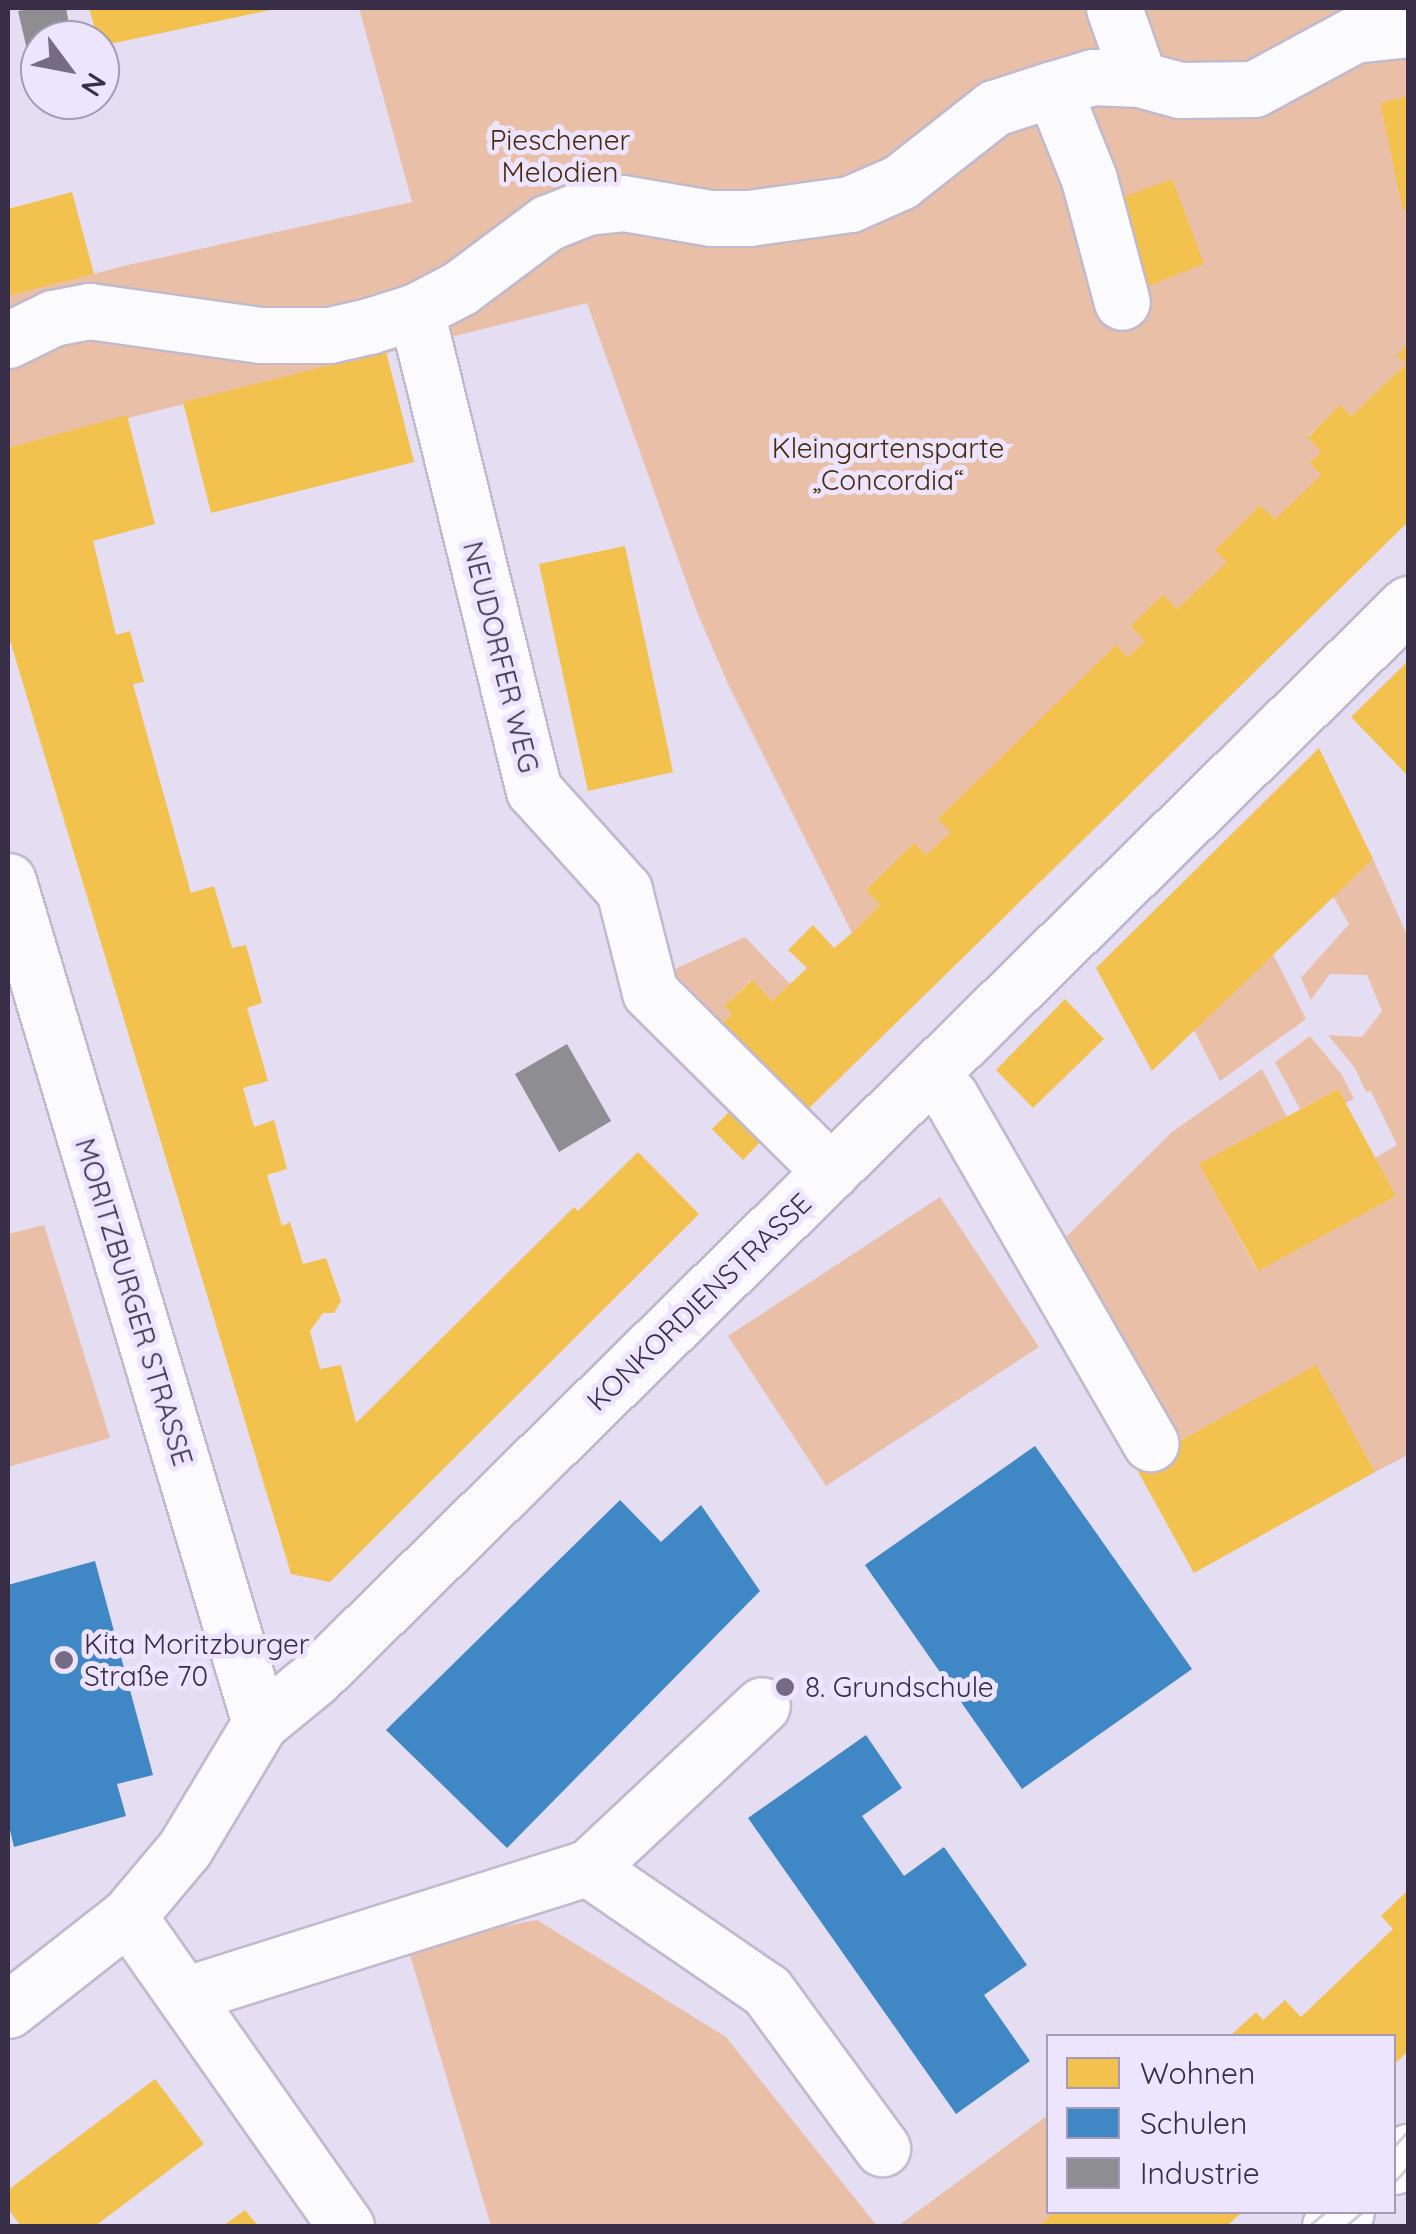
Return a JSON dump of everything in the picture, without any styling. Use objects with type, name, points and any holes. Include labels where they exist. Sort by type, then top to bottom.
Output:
[{"type":"street","points":[[1114,8],[1138,79]]},
{"type":"street","points":[[8,340],[53,318],[90,311],[194,329],[300,336],[356,329],[416,311],[460,288],[547,223],[588,207],[624,203],[710,218],[749,218],[850,204],[900,182],[994,108],[1053,88],[1092,77],[1138,79],[1180,90],[1254,89],[1354,34],[1408,28]]},
{"type":"street","points":[[1053,88],[1089,180],[1122,302]]},
{"type":"street","name":"NEUDORFER WEG","points":[[416,311],[463,448],[534,790],[624,890],[650,992],[831,1172]]},
{"type":"street","name":"KONKORDIENSTRASSE","points":[[8,2010],[128,1916],[185,1848],[260,1723],[315,1678],[1408,604]]},
{"type":"street","name":"MORITZBURGER STRASSE","points":[[8,881],[260,1723]]},
{"type":"street","points":[[930,1074],[950,1096],[1150,1443]]},
{"type":"street","points":[[184,1995],[588,1868],[762,1705]]},
{"type":"street","points":[[588,1868],[768,1991],[882,2148]]},
{"type":"street","points":[[128,1916],[346,2226]]},
{"type":"green space","points":[[359,8],[1408,8],[1408,96],[1380,103],[1404,209],[1408,209],[1408,344],[1398,355],[1406,364],[1351,416],[1340,406],[1308,436],[1321,452],[1321,475],[1275,519],[1260,505],[1216,549],[1227,562],[1177,609],[1163,596],[1145,641],[1128,657],[1117,646],[939,818],[951,832],[926,855],[913,844],[866,890],[880,905],[852,933],[728,684],[697,612],[587,303],[8,448],[8,296],[412,202]]},
{"type":"green space","points":[[1373,859],[1408,937],[1408,1455],[1375,1472],[1316,1366],[1174,1444],[1062,1241],[1172,1132],[1262,1069],[1287,1117],[1200,1165],[1257,1271],[1396,1196],[1375,1158],[1397,1145],[1371,1091],[1366,1092],[1355,1068],[1328,1035],[1362,1037],[1382,1011],[1367,975],[1330,974],[1311,1000],[1301,978],[1349,924],[1333,896]]},
{"type":"green space","points":[[745,937],[790,984],[772,1001],[751,980],[724,1006],[732,1014],[718,1027],[666,973]]},
{"type":"green space","points":[[1273,954],[1306,1019],[1220,1081],[1194,1030]]},
{"type":"green space","points":[[1310,1036],[1342,1075],[1354,1099],[1345,1103],[1338,1089],[1300,1109],[1275,1062]]},
{"type":"green space","points":[[940,1197],[1039,1347],[826,1486],[728,1336]]},
{"type":"green space","points":[[44,1225],[110,1438],[8,1467],[8,1234]]},
{"type":"green space","points":[[537,1920],[726,2037],[877,2226],[491,2226],[407,1945]]},
{"type":"green space","points":[[1046,2116],[1046,2214],[1053,2214],[1038,2226],[898,2226]]},
{"type":"building: Wohnen","points":[[89,8],[275,8],[120,42],[120,20],[92,20]]},
{"type":"building: Wohnen","points":[[1408,96],[1408,209],[1403,210],[1380,103]]},
{"type":"building: Wohnen","points":[[1172,179],[1204,264],[1143,288],[1110,202]]},
{"type":"building: Wohnen","points":[[72,192],[94,274],[8,296],[8,209]]},
{"type":"building: Wohnen","points":[[1408,344],[1408,522],[802,1115],[718,1027],[732,1014],[724,1006],[752,980],[772,1001],[807,968],[788,950],[813,925],[834,948],[852,933],[880,905],[866,890],[914,843],[926,855],[951,832],[938,819],[1116,645],[1128,657],[1145,641],[1131,626],[1163,595],[1177,609],[1227,562],[1215,550],[1260,505],[1275,519],[1321,475],[1310,463],[1321,452],[1308,437],[1340,405],[1351,416],[1406,364],[1397,355]]},
{"type":"building: Wohnen","points":[[386,351],[414,462],[211,513],[183,402]]},
{"type":"building: Wohnen","points":[[127,415],[155,524],[93,541],[116,635],[130,631],[144,682],[133,684],[191,893],[214,886],[232,948],[246,945],[262,1003],[247,1008],[268,1081],[243,1088],[254,1127],[274,1120],[287,1169],[267,1175],[282,1226],[290,1222],[303,1264],[326,1258],[341,1301],[334,1313],[323,1313],[310,1331],[320,1369],[341,1365],[356,1423],[574,1207],[578,1211],[638,1152],[699,1214],[330,1582],[291,1574],[8,634],[8,448]]},
{"type":"building: Wohnen","points":[[625,546],[673,772],[588,791],[539,564]]},
{"type":"building: Wohnen","points":[[1408,661],[1408,776],[1351,717]]},
{"type":"building: Wohnen","points":[[1319,748],[1373,859],[1152,1071],[1096,968]]},
{"type":"building: Wohnen","points":[[1065,999],[1104,1039],[1033,1108],[996,1070]]},
{"type":"building: Wohnen","points":[[1338,1089],[1396,1196],[1258,1271],[1199,1164]]},
{"type":"building: Wohnen","points":[[734,1107],[764,1138],[743,1160],[712,1129]]},
{"type":"building: Wohnen","points":[[1316,1365],[1375,1472],[1194,1573],[1135,1466]]},
{"type":"building: Wohnen","points":[[1408,1890],[1408,2051],[1396,2063],[1396,2034],[1232,2034],[1256,2012],[1263,2020],[1285,2000],[1301,2017],[1393,1929],[1381,1916]]},
{"type":"building: Wohnen","points":[[155,2079],[204,2144],[95,2226],[21,2226],[8,2209],[8,2190]]},
{"type":"building: Wohnen","points":[[245,2210],[258,2226],[223,2226]]},
{"type":"building: Wohnen","points":[[1053,2214],[1240,2214],[1227,2226],[1038,2226]]},
{"type":"building: Schulen","points":[[1035,1446],[1192,1669],[1022,1789],[865,1565]]},
{"type":"building: Schulen","points":[[620,1500],[661,1542],[701,1505],[760,1591],[507,1848],[386,1730]]},
{"type":"building: Schulen","name":"Kita Moritzburger Straße 70","points":[[95,1561],[153,1775],[117,1784],[126,1816],[14,1847],[8,1822],[8,1585]]},
{"type":"building: Schulen","points":[[866,1735],[902,1788],[862,1816],[904,1876],[944,1847],[1027,1965],[984,1995],[1030,2061],[956,2114],[748,1818]]},
{"type":"building: Industrie","points":[[66,8],[68,20],[20,20],[18,11]]},
{"type":"building: Industrie","points":[[567,1044],[611,1121],[559,1152],[515,1074]]},
{"type":"tram line","points":[[1396,2144],[1408,2131]]},
{"type":"tram line","points":[[1396,2180],[1408,2167]]},
{"type":"tram line","points":[[1309,2226],[1323,2214]]},
{"type":"tram line","points":[[1346,2226],[1360,2214]]},
{"type":"place","name":"Kita Moritzburger Straße 70","points":[[64,1660]]},
{"type":"place","name":"8. Grundschule","points":[[785,1687]]},
{"type":"park label","name":"Pieschener Melodien","points":[[560,156]]},
{"type":"park label","name":"Kleingartensparte „Concordia“","points":[[888,464]]}]
